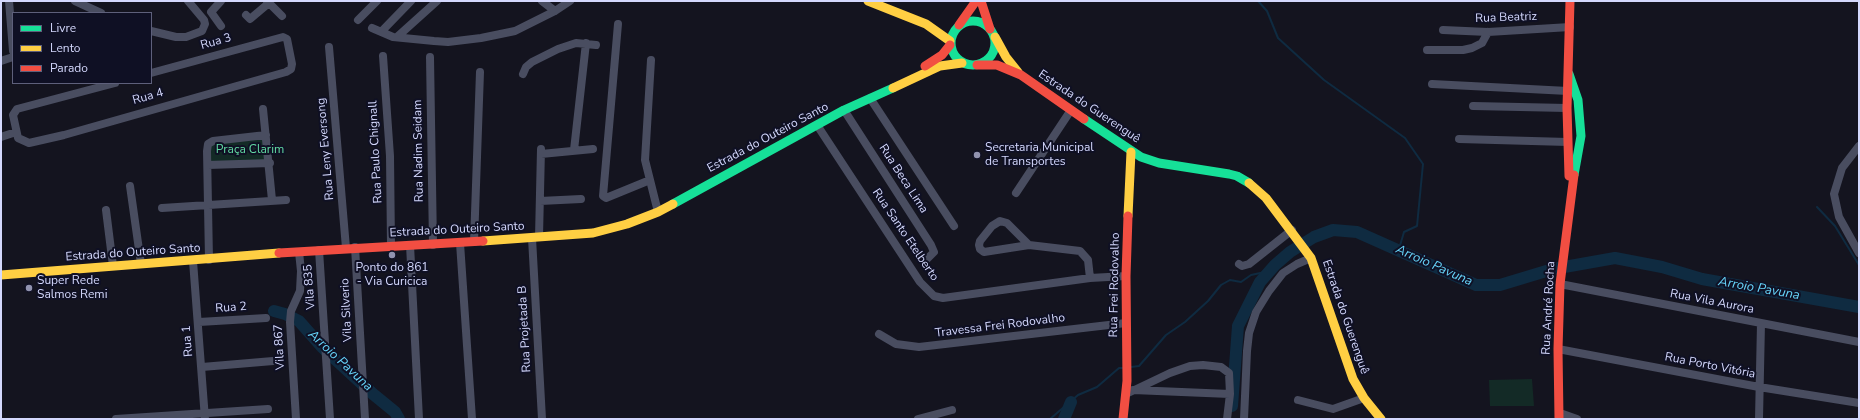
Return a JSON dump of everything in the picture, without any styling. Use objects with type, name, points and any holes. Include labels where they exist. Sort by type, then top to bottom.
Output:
[{"type":"main road","points":[[868,1],[926,24],[950,43],[954,56],[962,63],[977,65],[983,63],[992,54],[994,49],[992,33],[981,22],[964,22],[958,26],[926,24]]},
{"type":"main road","points":[[950,43],[958,26],[976,1]]},
{"type":"main road","name":"Estrada do Guerenguê","points":[[981,1],[992,33],[1006,57],[1021,76]]},
{"type":"main road","name":"Rua André Rocha","points":[[1570,1],[1567,108],[1570,199]]},
{"type":"main road","name":"Estrada do Outeiro Santo","points":[[1,275],[209,260],[319,250],[433,245],[593,233],[627,224],[658,212],[844,110],[881,92],[903,77],[936,60],[950,43]]},
{"type":"main road","name":"Estrada do Outeiro Santo","points":[[881,92],[906,83],[940,66],[962,63]]},
{"type":"main road","name":"Estrada do Guerenguê","points":[[977,65],[997,65],[1021,76],[1131,152],[1159,163],[1237,176],[1250,183],[1264,195],[1310,256],[1349,368],[1364,398],[1381,419]]},
{"type":"main road","name":"Rua André Rocha","points":[[1560,416],[1558,349],[1560,283],[1570,199],[1581,136],[1578,100],[1569,74]]},
{"type":"main road","name":"Rua Frei Rodovalho","points":[[1123,419],[1129,392],[1127,381],[1126,276],[1131,152]]},
{"type":"street","points":[[9,1],[12,36]]},
{"type":"street","points":[[75,1],[98,12]]},
{"type":"street","points":[[152,31],[176,37],[186,37],[202,31],[205,24],[204,20],[188,1]]},
{"type":"street","points":[[221,1],[211,12],[221,26]]},
{"type":"street","points":[[358,20],[377,1]]},
{"type":"street","points":[[381,32],[411,1]]},
{"type":"street","points":[[397,37],[437,1]]},
{"type":"street","points":[[542,1],[555,11]]},
{"type":"street","points":[[372,28],[397,37],[448,42],[481,38],[515,31],[555,11],[570,1]]},
{"type":"street","points":[[246,15],[250,19],[268,2],[282,16]]},
{"type":"street","points":[[618,24],[602,196],[606,198],[650,180]]},
{"type":"street","name":"Rua Beatriz","points":[[1443,30],[1488,32],[1570,27]]},
{"type":"street","points":[[1427,50],[1463,50],[1472,48],[1482,43],[1488,32]]},
{"type":"street","name":"Rua 3","points":[[152,73],[281,37],[287,39]]},
{"type":"street","name":"Rua 4","points":[[17,135],[29,143],[64,135],[286,72],[292,66],[287,39]]},
{"type":"street","points":[[523,74],[526,67],[539,57],[568,45],[586,43],[596,45]]},
{"type":"street","points":[[586,43],[574,150],[593,149]]},
{"type":"street","name":"Rua Leny Eversong","points":[[329,47],[350,248]]},
{"type":"street","name":"Rua Paulo Chignall","points":[[383,56],[390,156],[391,246]]},
{"type":"street","name":"Rua Nadim Seidam","points":[[430,57],[433,245]]},
{"type":"street","points":[[1,61],[12,58]]},
{"type":"street","points":[[651,60],[645,153],[658,212]]},
{"type":"street","points":[[474,242],[480,72]]},
{"type":"street","points":[[1,137],[17,135],[13,116],[17,109],[111,84]]},
{"type":"street","points":[[1432,84],[1568,91]]},
{"type":"street","name":"Rua Beca Lima","points":[[870,98],[954,226]]},
{"type":"street","points":[[1473,106],[1567,108]]},
{"type":"street","points":[[263,109],[270,164],[272,200]]},
{"type":"street","name":"Rua Beca Lima","points":[[844,110],[932,245],[934,252],[926,260]]},
{"type":"street","points":[[1016,193],[1071,110]]},
{"type":"street","name":"Rua Santo Etelberto","points":[[817,125],[920,282],[934,296],[943,298],[1090,278],[1126,276]]},
{"type":"street","points":[[209,260],[207,151],[210,142],[266,135]]},
{"type":"street","points":[[1460,139],[1568,142]]},
{"type":"street","points":[[1859,146],[1842,168],[1834,194],[1839,217],[1859,253]]},
{"type":"street","name":"Rua Projetada B","points":[[542,419],[535,238],[540,201],[541,151],[574,150]]},
{"type":"street","points":[[208,165],[270,164]]},
{"type":"street","points":[[130,186],[141,264]]},
{"type":"street","points":[[162,208],[286,200]]},
{"type":"street","points":[[540,201],[581,200]]},
{"type":"street","points":[[106,210],[113,266]]},
{"type":"street","points":[[1029,245],[1007,223],[1000,221],[988,231],[980,241],[979,245],[980,249],[984,252],[1029,245],[1083,253],[1088,260],[1090,278]]},
{"type":"street","points":[[1239,264],[1242,266],[1249,264],[1293,232]]},
{"type":"street","points":[[460,243],[472,419]]},
{"type":"street","points":[[410,245],[419,419]]},
{"type":"street","name":"Vila Silverio","points":[[350,248],[366,419]]},
{"type":"street","name":"Vila 835","points":[[319,250],[330,419]]},
{"type":"street","name":"Vila 867","points":[[296,419],[290,322],[291,311],[300,291],[299,252]]},
{"type":"street","points":[[1244,419],[1249,333],[1256,312],[1269,290],[1283,273],[1310,256]]},
{"type":"street","name":"Rua 1","points":[[193,261],[199,322],[205,416]]},
{"type":"street","name":"Rua Vila Aurora","points":[[1560,283],[1859,342]]},
{"type":"street","name":"Rua 2","points":[[199,322],[266,318]]},
{"type":"street","name":"Travessa Frei Rodovalho","points":[[879,334],[896,344],[919,347],[1126,323]]},
{"type":"street","points":[[1759,419],[1761,323]]},
{"type":"street","name":"Rua Porto Vitória","points":[[1558,349],[1759,387],[1859,404]]},
{"type":"street","points":[[202,367],[273,361]]},
{"type":"street","points":[[1129,392],[1170,373],[1190,366],[1203,365],[1221,367],[1229,373],[1230,394],[1227,419]]},
{"type":"street","points":[[1129,392],[1230,394]]},
{"type":"street","points":[[1298,400],[1333,409],[1364,398]]},
{"type":"street","points":[[116,419],[205,416],[268,409]]},
{"type":"street","points":[[918,419],[952,410]]},
{"type":"street","points":[[1560,416],[1577,419]]},
{"type":"green space","name":"Praça Clarim","points":[[266,135],[270,163],[208,165],[208,144]]},
{"type":"green space","points":[[1532,379],[1534,406],[1490,406],[1489,380]]},
{"type":"waterway","points":[[1258,1],[1267,11],[1278,38],[1324,80],[1405,138],[1423,164],[1417,226],[1404,232],[1399,249]]},
{"type":"waterway","points":[[1817,207],[1835,226],[1859,265]]},
{"type":"waterway","name":"Arroio Pavuna","points":[[1232,406],[1238,326],[1260,282],[1275,265],[1290,252],[1314,237],[1333,230],[1357,232],[1476,285],[1500,285],[1553,269],[1615,258],[1662,267],[1702,279],[1859,307]]},
{"type":"waterway","points":[[1131,367],[1139,366],[1166,335],[1185,322],[1208,301],[1221,285],[1230,280],[1241,282],[1251,275],[1265,272],[1275,265]]},
{"type":"waterway","name":"Arroio Pavuna","points":[[274,311],[285,314],[299,321],[322,347],[395,412],[399,419]]},
{"type":"waterway","points":[[1050,419],[1078,395],[1097,387],[1119,368],[1123,368]]},
{"type":"waterway","name":"Arroio Pavuna","points":[[1064,419],[1071,402]]},
{"type":"traffic: fast","points":[[969,21],[977,21],[982,22],[989,27],[994,34],[995,43],[994,52],[989,59],[982,64],[969,65],[961,62],[954,55],[951,47],[951,39],[954,31],[961,24],[969,21]]},
{"type":"traffic: fast","points":[[1569,74],[1578,100],[1581,136],[1574,175]]},
{"type":"traffic: fast","points":[[673,204],[844,110],[893,88]]},
{"type":"traffic: fast","points":[[1084,119],[1141,157],[1159,163],[1229,174],[1237,176],[1249,183]]},
{"type":"traffic: slow","points":[[868,1],[926,24],[950,41]]},
{"type":"traffic: slow","points":[[995,37],[1006,57],[1018,72]]},
{"type":"traffic: slow","points":[[893,88],[940,66],[962,63]]},
{"type":"traffic: slow","points":[[1128,216],[1131,152]]},
{"type":"traffic: slow","points":[[1249,183],[1266,198],[1311,258],[1353,379],[1364,398],[1381,419]]},
{"type":"traffic: slow","points":[[483,241],[593,233],[627,224],[658,212],[673,204]]},
{"type":"traffic: slow","points":[[1,275],[279,253]]},
{"type":"traffic: jam","points":[[959,25],[976,1]]},
{"type":"traffic: jam","points":[[981,1],[990,29]]},
{"type":"traffic: jam","points":[[1569,176],[1567,108],[1570,1]]},
{"type":"traffic: jam","points":[[925,66],[942,55],[950,45]]},
{"type":"traffic: jam","points":[[977,65],[997,65],[1021,75],[1084,119]]},
{"type":"traffic: jam","points":[[1559,419],[1558,349],[1560,284],[1574,175]]},
{"type":"traffic: jam","points":[[1123,419],[1127,381],[1126,276],[1128,216]]},
{"type":"traffic: jam","points":[[279,253],[483,241]]},
{"type":"place","name":"Secretaria Municipal de Transportes","points":[[977,155]]},
{"type":"place","name":"Ponto do 861 - Via Curicica","points":[[392,255]]},
{"type":"place","name":"Super Rede Salmos Remi","points":[[29,288]]}]
